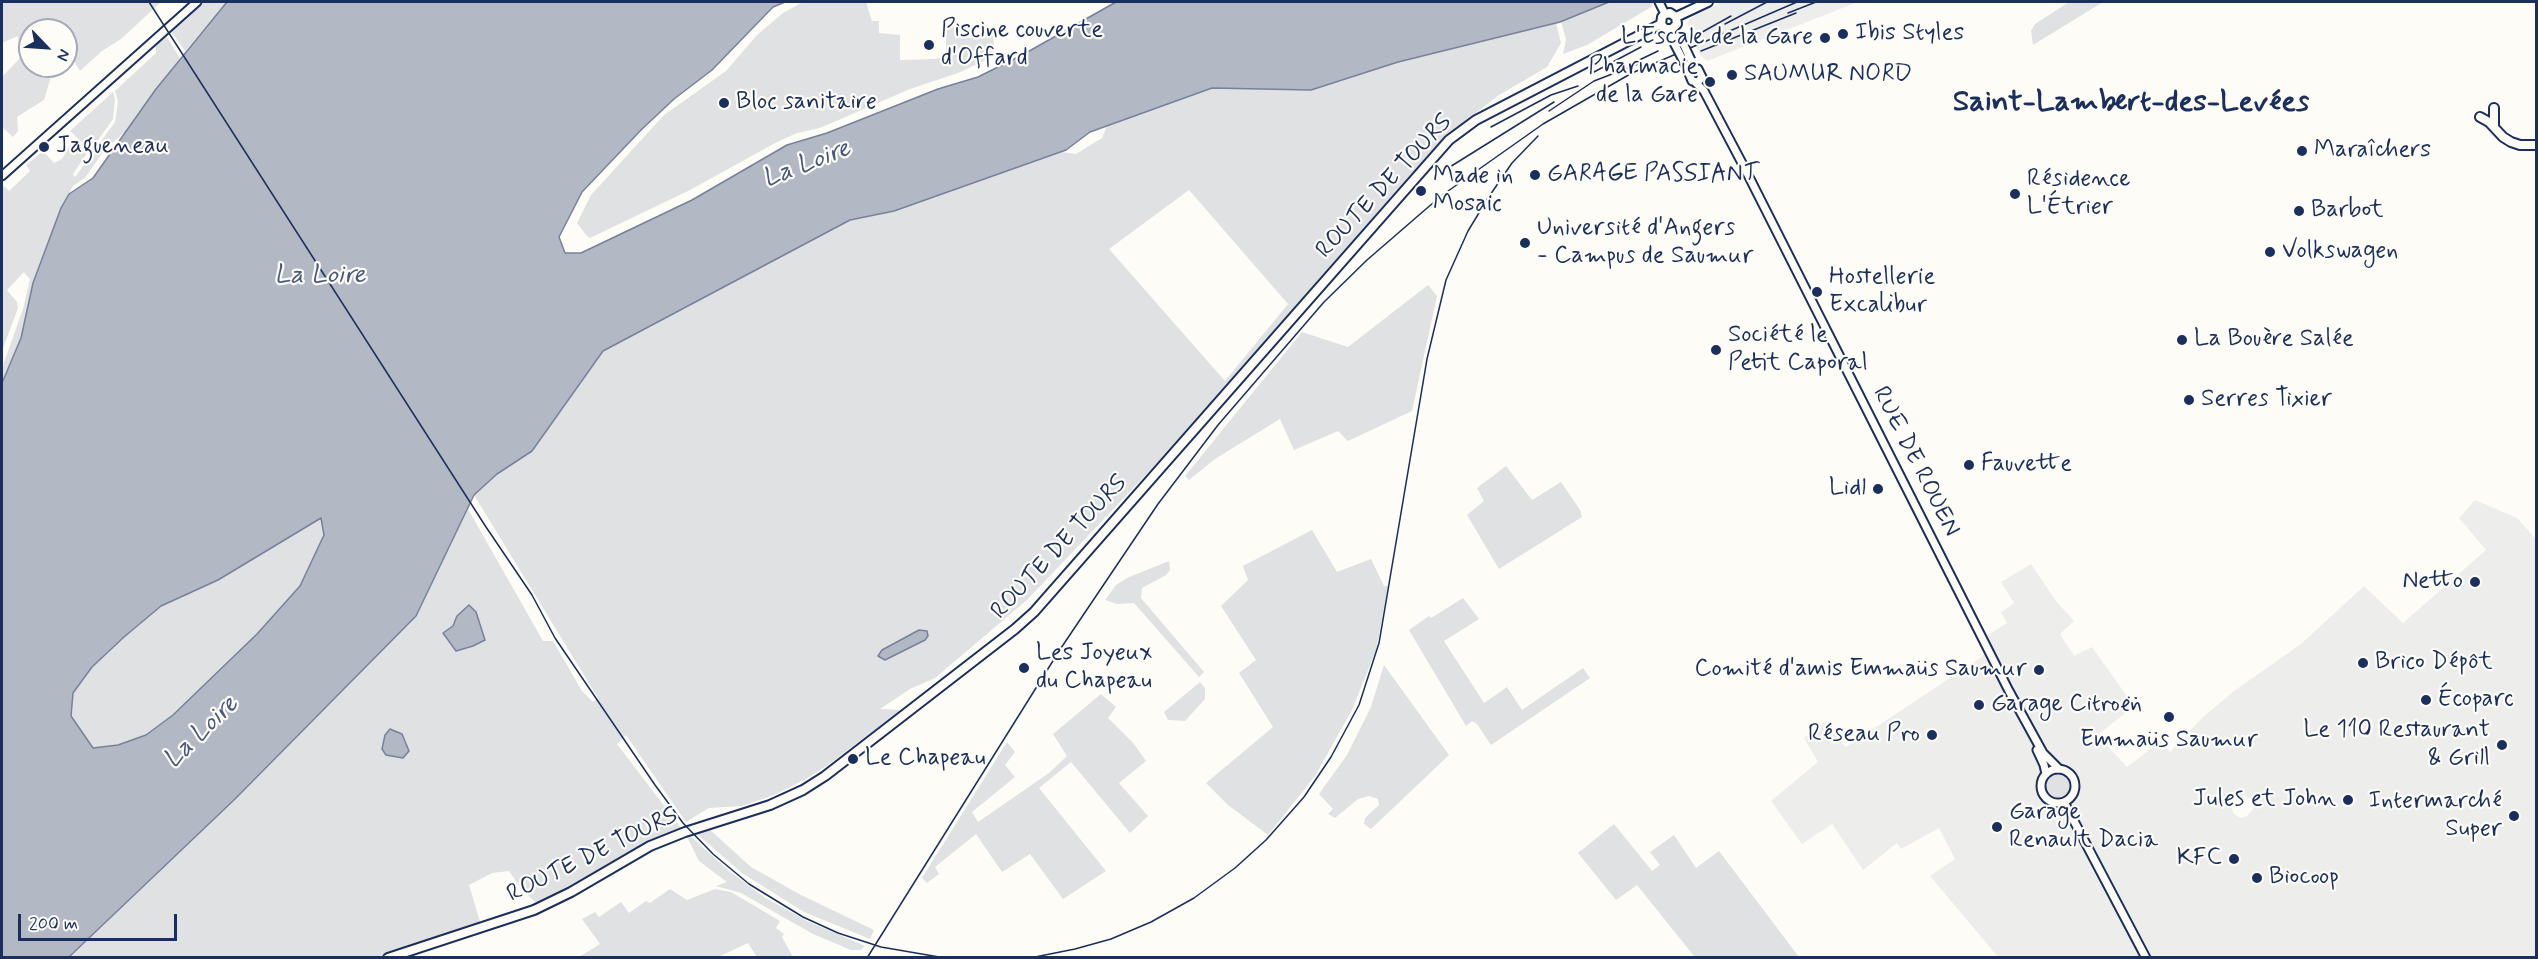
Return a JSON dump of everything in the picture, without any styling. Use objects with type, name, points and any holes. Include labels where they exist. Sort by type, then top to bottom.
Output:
[{"type":"main road","points":[[2,176],[197,2]]},
{"type":"main road","points":[[1664,27],[1672,29],[1676,21],[1708,2]]},
{"type":"main road","points":[[1660,3],[1665,14]]},
{"type":"main road","points":[[1677,41],[1676,21],[1670,13],[1665,14],[1661,19],[1664,27],[1677,41],[1688,62],[1691,80],[1698,80],[1701,72],[1688,62]]},
{"type":"main road","name":"ROUTE DE TOURS","points":[[388,957],[534,910],[571,892],[650,846],[685,832],[770,805],[804,790],[825,776],[1034,612],[1449,140],[1476,120],[1664,27]]},
{"type":"main road","points":[[1689,73],[1697,69]]},
{"type":"main road","name":"RUE DE ROUEN","points":[[1698,80],[2009,691],[2043,753],[2059,769]]},
{"type":"main road","points":[[2494,108],[2494,126]]},
{"type":"main road","points":[[2480,117],[2511,142],[2520,145],[2536,144]]},
{"type":"main road","name":"RUE DE ROUEN","points":[[2009,691],[2046,774]]},
{"type":"main road","points":[[2059,769],[2070,774],[2075,784],[2072,795],[2064,802],[2051,802],[2043,795],[2040,786],[2046,774],[2059,769]]},
{"type":"main road","points":[[2064,802],[2146,957]]},
{"type":"shaded area","points":[[2,2],[161,2],[121,39],[102,51],[80,71],[78,68],[78,18],[18,18],[18,36],[2,43]]},
{"type":"shaded area","points":[[204,2],[227,2],[185,51],[171,31]]},
{"type":"shaded area","points":[[803,2],[866,2],[872,21],[879,21],[879,33],[900,35],[900,60],[943,57],[946,52],[946,31],[952,25],[969,38],[993,36],[995,56],[958,73],[910,89],[820,128],[797,133],[690,190],[590,238],[587,236],[577,223],[591,195],[664,115],[726,71],[757,35],[783,13]]},
{"type":"shaded area","points":[[1609,2],[1651,2],[1653,6],[1587,45],[1563,54],[1566,40],[1561,21]]},
{"type":"shaded area","points":[[1722,2],[1858,2],[1707,61],[1700,55],[1687,23],[1691,18]]},
{"type":"shaded area","points":[[2069,2],[2103,2],[2033,45],[2031,31],[2035,24]]},
{"type":"shaded area","points":[[1556,23],[1561,43],[1547,67],[1499,95],[1443,138],[1159,461],[1027,600],[935,678],[910,689],[880,709],[901,710],[832,762],[806,779],[774,795],[742,806],[709,808],[686,822],[626,735],[617,744],[681,828],[656,840],[652,839],[537,904],[520,887],[509,871],[492,873],[469,885],[481,925],[397,949],[378,957],[69,958],[235,799],[416,616],[468,509],[543,641],[553,641],[582,691],[593,702],[598,698],[474,495],[497,474],[532,451],[603,351],[850,220],[894,211],[1061,152],[1076,154],[1102,138],[1107,126],[1212,88],[1311,90],[1398,62]],"holes":[[[1189,190],[1288,304],[1225,381],[1109,249]]]},
{"type":"shaded area","points":[[166,36],[180,58],[140,115],[105,149],[85,178],[73,186],[61,208],[33,283],[21,338],[2,383],[2,368],[23,309],[30,279],[24,272],[7,290],[17,302],[18,308],[2,351],[2,188],[4,186],[9,191],[30,171],[26,165],[43,151],[54,163],[62,159],[74,139],[84,145],[87,153],[73,174],[75,177],[115,122],[118,102],[115,91],[156,53],[156,46]]},
{"type":"shaded area","points":[[18,60],[18,78],[50,78],[44,100],[17,117],[18,131],[13,137],[2,127],[2,77]]},
{"type":"shaded area","points":[[113,92],[115,99],[113,119],[91,150],[70,131]]},
{"type":"shaded area","points":[[1428,285],[1437,296],[1412,411],[1348,441],[1338,431],[1294,450],[1280,419],[1215,459],[1189,480],[1185,476],[1302,332],[1348,347]]},
{"type":"shaded area","points":[[1506,466],[1532,500],[1561,482],[1580,510],[1582,517],[1499,569],[1467,515],[1484,501],[1477,488]]},
{"type":"shaded area","points":[[2475,500],[2517,518],[2536,539],[2536,957],[1998,957],[1930,876],[1955,859],[1939,828],[1901,849],[1897,843],[1863,870],[1832,824],[1802,844],[1771,801],[1818,762],[1804,738],[1825,722],[1846,747],[1989,652],[1983,638],[2007,623],[2001,612],[2014,603],[2001,582],[2031,564],[2056,601],[2074,621],[2060,634],[2074,656],[2092,647],[2134,706],[2098,735],[2127,767],[2161,741],[2170,752],[2201,719],[2234,691],[2301,644],[2364,586],[2403,623],[2486,550],[2459,518]],"holes":[[[2244,795],[2250,799],[2253,809],[2247,816],[2240,818],[2233,813],[2231,804],[2234,798]]]},
{"type":"shaded area","points":[[322,518],[324,535],[300,586],[257,634],[173,715],[146,735],[118,745],[93,749],[71,716],[73,693],[92,667],[161,606],[218,580]]},
{"type":"shaded area","points":[[1312,530],[1337,572],[1371,559],[1384,586],[1388,586],[1376,650],[1352,710],[1315,776],[1268,835],[1228,805],[1206,783],[1273,727],[1239,673],[1256,660],[1221,606],[1248,580],[1243,566]]},
{"type":"shaded area","points":[[1169,561],[1170,570],[1166,575],[1142,588],[1141,598],[1204,672],[1199,677],[1134,603],[1117,604],[1105,600],[1116,585],[1127,578]]},
{"type":"shaded area","points":[[1463,598],[1479,619],[1444,641],[1484,703],[1507,687],[1522,710],[1583,668],[1590,678],[1491,745],[1477,724],[1472,721],[1466,726],[1409,630],[1429,616],[1431,618]]},
{"type":"shaded area","points":[[1384,665],[1449,755],[1371,829],[1364,824],[1365,818],[1379,805],[1378,799],[1369,796],[1358,799],[1335,818],[1328,814],[1333,809],[1319,794],[1347,755],[1371,707]]},
{"type":"shaded area","points":[[1200,682],[1205,688],[1205,699],[1185,721],[1168,720],[1164,712]]},
{"type":"shaded area","points":[[1101,694],[1116,707],[1108,718],[1134,744],[1146,761],[1119,783],[1148,816],[1130,833],[1071,762],[1039,788],[1106,871],[1063,899],[1030,854],[1002,872],[976,834],[935,867],[939,874],[927,883],[922,878],[1007,742],[1015,752],[1005,765],[1015,777],[972,812],[978,822],[1049,773],[1067,756],[1053,734]]},
{"type":"shaded area","points":[[2058,773],[2067,777],[2071,786],[2067,795],[2058,799],[2049,795],[2045,786],[2049,777]]},
{"type":"shaded area","points":[[1614,824],[1652,871],[1660,865],[1650,852],[1674,835],[1696,868],[1719,851],[1799,957],[1692,957],[1694,956],[1637,885],[1616,900],[1578,853]]},
{"type":"shaded area","points":[[708,828],[751,867],[801,895],[874,930],[870,939],[804,912],[742,873],[696,833]]},
{"type":"shaded area","points":[[688,834],[729,871],[764,897],[807,921],[865,946],[861,950],[851,950],[813,934],[741,893],[716,886],[727,882],[699,861],[686,835]]},
{"type":"shaded area","points":[[670,889],[687,900],[715,889],[731,892],[780,921],[776,928],[784,934],[782,937],[793,957],[757,957],[748,943],[718,957],[579,957],[600,944],[582,919],[595,912],[599,917],[621,902],[629,913],[646,901],[650,903]]},
{"type":"water","name":"La Loire","points":[[227,2],[785,2],[773,7],[712,70],[674,99],[582,192],[559,237],[565,253],[581,253],[692,200],[787,145],[827,133],[938,89],[978,77],[1116,2],[1609,2],[1560,22],[1398,62],[1311,90],[1212,88],[1090,132],[1066,150],[894,211],[850,220],[603,351],[532,451],[497,474],[474,495],[416,616],[235,799],[69,957],[2,957],[2,383],[21,338],[33,283],[61,208],[69,194],[93,178],[156,89]],"holes":[[[321,518],[324,535],[300,586],[257,634],[173,715],[146,735],[118,745],[93,748],[71,716],[73,693],[92,667],[124,637],[161,606],[218,580]]]},
{"type":"water","points":[[469,605],[476,612],[485,640],[456,651],[443,633],[453,626],[457,616]]},
{"type":"water","points":[[919,630],[927,631],[928,636],[925,640],[885,660],[878,656],[882,650]]},
{"type":"water","points":[[390,729],[402,734],[409,751],[403,758],[386,755],[382,749],[385,735]]},
{"type":"railway","points":[[149,2],[532,595],[555,638],[683,823],[713,854],[749,884],[803,917],[838,933],[881,947],[945,958]]},
{"type":"railway","points":[[1725,24],[1767,2]]},
{"type":"railway","points":[[867,958],[1061,648],[1158,504],[1218,425],[1324,302],[1367,260],[1441,196],[1543,124],[1632,73],[1797,2]]},
{"type":"railway","points":[[1788,13],[1816,2]]},
{"type":"railway","points":[[1701,51],[1796,13]]},
{"type":"railway","points":[[1697,35],[1731,16]]},
{"type":"railway","points":[[1594,72],[1641,47]]},
{"type":"railway","points":[[1631,64],[1658,51]]},
{"type":"railway","points":[[1549,111],[1594,81],[1638,64]]},
{"type":"railway","points":[[1491,127],[1551,95],[1578,86]]},
{"type":"railway","points":[[1445,170],[1554,102]]},
{"type":"railway","points":[[1030,958],[1111,939],[1151,922],[1194,898],[1235,868],[1266,840],[1304,797],[1331,757],[1359,705],[1379,643],[1427,359],[1446,280],[1468,231],[1488,198],[1512,163],[1538,136]]},
{"type":"place","name":"Ibis Styles","points":[[1843,34]]},
{"type":"place","name":"L'Escale de la Gare","points":[[1825,38]]},
{"type":"place","name":"Piscine couverte d'Offard","points":[[929,45]]},
{"type":"place","name":"SAUMUR NORD","points":[[1732,75]]},
{"type":"place","name":"Pharmacie de la Gare","points":[[1710,82]]},
{"type":"place","name":"Bloc sanitaire","points":[[724,103]]},
{"type":"place","name":"Jagueneau","points":[[44,147]]},
{"type":"place","name":"Maraîchers","points":[[2302,151]]},
{"type":"place","name":"GARAGE PASSIANT","points":[[1535,175]]},
{"type":"place","name":"Made in Mosaic","points":[[1421,191]]},
{"type":"place","name":"Résidence L'Étrier","points":[[2015,194]]},
{"type":"place","name":"Barbot","points":[[2299,211]]},
{"type":"place","name":"Université d'Angers - Campus de Saumur","points":[[1525,243]]},
{"type":"place","name":"Volkswagen","points":[[2270,252]]},
{"type":"place","name":"Hostellerie Excalibur","points":[[1817,292]]},
{"type":"place","name":"La Bouère Salée","points":[[2182,340]]},
{"type":"place","name":"Société le Petit Caporal","points":[[1716,350]]},
{"type":"place","name":"Serres Tixier","points":[[2189,400]]},
{"type":"place","name":"Fauvette","points":[[1969,465]]},
{"type":"place","name":"Lidl","points":[[1878,489]]},
{"type":"place","name":"Netto","points":[[2475,582]]},
{"type":"place","name":"Brico Dépôt","points":[[2363,663]]},
{"type":"place","name":"Les Joyeux du Chapeau","points":[[1024,668]]},
{"type":"place","name":"Comité d'amis Emmaüs Saumur","points":[[2039,670]]},
{"type":"place","name":"Écoparc","points":[[2426,700]]},
{"type":"place","name":"Garage Citroën","points":[[1979,705]]},
{"type":"place","name":"Emmaüs Saumur","points":[[2169,717]]},
{"type":"place","name":"Réseau Pro","points":[[1932,735]]},
{"type":"place","name":"Le 110 Restaurant & Grill","points":[[2502,745]]},
{"type":"place","name":"Le Chapeau","points":[[853,759]]},
{"type":"place","name":"Jules et John","points":[[2348,800]]},
{"type":"place","name":"Intermarché Super","points":[[2514,816]]},
{"type":"place","name":"Garage Renault Dacia","points":[[1997,827]]},
{"type":"place","name":"KFC","points":[[2234,859]]},
{"type":"place","name":"Biocoop","points":[[2257,878]]},
{"type":"district","name":"Saint-Lambert-des-Levées","points":[[2131,104]]}]
